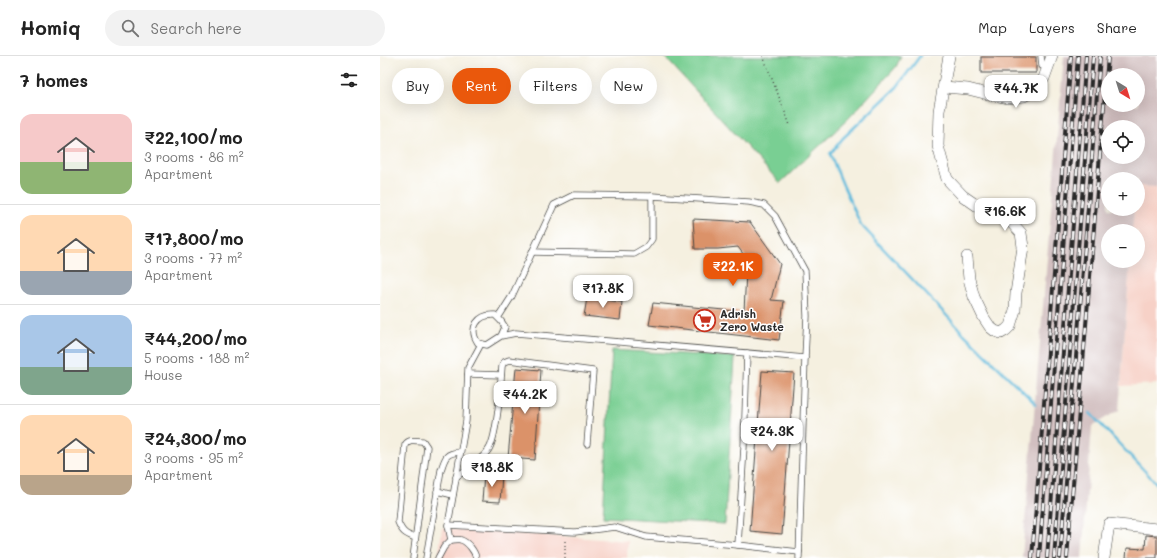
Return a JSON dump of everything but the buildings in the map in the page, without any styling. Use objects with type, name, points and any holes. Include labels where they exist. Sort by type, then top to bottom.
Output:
[{"type":"street","points":[[949,56],[939,111],[938,146],[947,179],[963,196],[1012,223],[1021,233],[1023,247],[1015,310],[1010,326],[1001,333],[990,327],[974,297],[969,278],[967,257]]},
{"type":"street","points":[[944,87],[968,88],[1009,98],[1024,96],[1038,88],[1044,78],[1052,56]]},
{"type":"street","points":[[1104,558],[1109,524],[1157,529]]},
{"type":"lane","points":[[1041,56],[1042,66]]},
{"type":"lane","points":[[448,525],[575,532],[615,527],[646,538],[738,544],[799,555],[807,316],[805,271],[775,216],[764,205],[749,202],[652,196],[574,196],[554,205],[512,296],[498,318]]},
{"type":"lane","points":[[532,252],[634,254],[646,247],[652,240],[652,196]]},
{"type":"lane","points":[[501,336],[504,327],[495,315],[482,317],[473,329],[473,336],[478,343],[487,345],[501,336],[516,333],[806,358]]},
{"type":"lane","points":[[451,540],[448,525],[466,421],[468,368],[481,344]]},
{"type":"lane","points":[[738,544],[744,447],[747,353]]},
{"type":"lane","points":[[456,477],[489,449],[493,437],[502,366],[504,362],[509,360],[593,371],[587,444]]},
{"type":"lane","points":[[468,374],[502,375]]},
{"type":"lane","points":[[413,558],[427,447],[423,442],[410,440],[405,445],[398,522],[402,531],[406,535],[415,538]]},
{"type":"lane","points":[[426,558],[440,470],[445,457],[451,453],[460,452]]},
{"type":"lane","points":[[437,491],[453,495]]},
{"type":"lane","points":[[438,558],[444,547],[451,540],[461,540],[468,545],[475,554],[476,558]]},
{"type":"path","points":[[763,56],[790,125]]},
{"type":"path","points":[[565,531],[565,558]]},
{"type":"shaded area","points":[[1064,56],[1157,56],[1157,187],[1145,186],[1145,172],[1101,172],[1101,216],[1133,216],[1133,224],[1101,224],[1101,268],[1129,268],[1119,410],[1092,426],[1082,558],[1022,558]]},
{"type":"shaded area","points":[[1145,186],[1157,187],[1157,384],[1121,386],[1129,268],[1145,268],[1145,224],[1133,224],[1133,216],[1145,216]]},
{"type":"shaded area","points":[[442,528],[628,541],[627,558],[435,558],[439,554]]},
{"type":"green space","points":[[664,56],[901,56],[896,67],[848,119],[780,183]]},
{"type":"green space","points":[[612,350],[735,357],[725,524],[603,517]]},
{"type":"waterway","points":[[920,56],[897,87],[843,138],[830,154],[861,225],[964,334],[1036,404]]},
{"type":"waterway","points":[[1090,413],[1157,484]]},
{"type":"railway","points":[[1032,558],[1071,56]]},
{"type":"railway","points":[[1039,558],[1078,56]]},
{"type":"railway","points":[[1047,558],[1086,56]]},
{"type":"railway","points":[[1054,558],[1093,56]]},
{"type":"railway","points":[[1060,558],[1100,56]]},
{"type":"railway","points":[[1067,558],[1108,56]]},
{"type":"place","name":"Adrish Zero Waste","points":[[705,320]]}]
